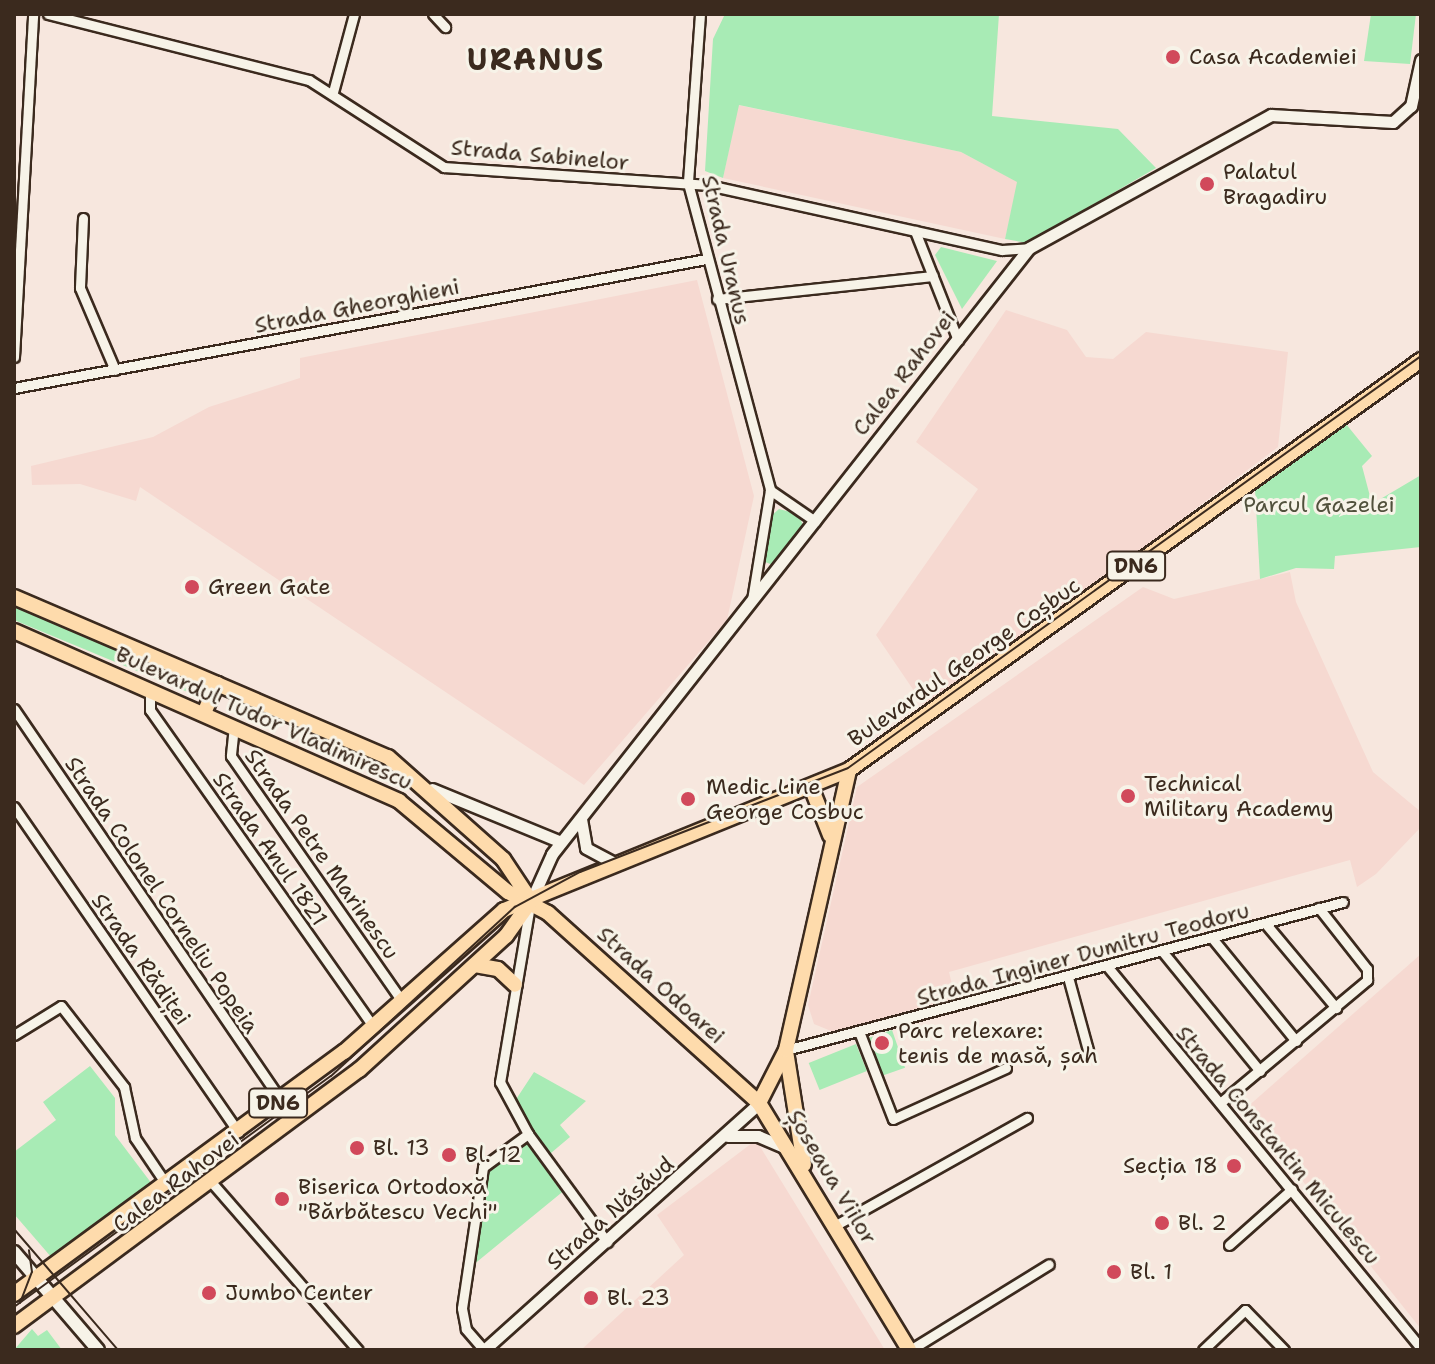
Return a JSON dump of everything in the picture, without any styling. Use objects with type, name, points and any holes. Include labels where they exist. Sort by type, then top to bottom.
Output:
[{"type":"main road","name":"Bulevardul George Coșbuc","points":[[531,901],[612,862],[849,770],[1421,360]]},
{"type":"main road","name":"Bulevardul Tudor Vladimirescu","points":[[14,597],[388,757],[432,789],[521,879],[531,901]]},
{"type":"main road","name":"Bulevardul Tudor Vladimirescu","points":[[14,631],[399,801],[508,892],[531,901]]},
{"type":"main road","points":[[204,713],[217,684]]},
{"type":"main road","name":"Șoseaua Viilor","points":[[849,770],[830,836],[786,1050],[759,1103],[793,1153],[910,1350]]},
{"type":"main road","points":[[811,787],[830,836]]},
{"type":"main road","name":"Calea Rahovei","points":[[14,1326],[213,1184],[382,1051],[475,965],[531,901]]},
{"type":"main road","name":"Calea Rahovei","points":[[14,1294],[281,1101],[373,1026],[487,922],[531,901]]},
{"type":"main road","name":"Strada Odoarei","points":[[531,901],[759,1103]]},
{"type":"main road","points":[[475,965],[498,969],[515,985]]},
{"type":"main road","points":[[786,1050],[805,1173]]},
{"type":"main road","points":[[14,1252],[50,1299],[98,1350]]},
{"type":"main road","points":[[14,1264],[33,1279]]},
{"type":"main road","points":[[50,1299],[87,1350]]},
{"type":"street","points":[[14,357],[33,14]]},
{"type":"street","name":"Strada Sabinelor","points":[[48,14],[282,70],[333,92],[444,167],[688,183],[915,231],[1029,248]]},
{"type":"street","points":[[333,92],[354,14]]},
{"type":"street","points":[[433,14],[445,27]]},
{"type":"street","name":"Strada Uranus","points":[[700,14],[688,183],[770,490],[752,600]]},
{"type":"street","name":"Calea Rahovei","points":[[531,901],[561,842],[1029,248],[1271,115],[1393,122],[1415,99],[1421,60]]},
{"type":"street","points":[[83,218],[81,294],[115,370]]},
{"type":"street","points":[[915,231],[958,340]]},
{"type":"street","name":"Strada Gheorghieni","points":[[14,388],[706,259]]},
{"type":"street","points":[[717,299],[933,276]]},
{"type":"street","points":[[770,490],[815,521]]},
{"type":"street","name":"Strada Anul 1821","points":[[150,690],[150,710],[373,1026]]},
{"type":"street","name":"Strada Colonel Corneliu Popeia","points":[[14,709],[281,1101]]},
{"type":"street","name":"Strada Petre Marinescu","points":[[234,726],[231,756],[401,1000]]},
{"type":"street","points":[[432,789],[561,842]]},
{"type":"street","name":"Strada Rădiței","points":[[14,807],[238,1132]]},
{"type":"street","points":[[581,819],[586,848],[612,862]]},
{"type":"street","points":[[531,901],[500,1082],[528,1134],[607,1242]]},
{"type":"street","name":"Strada Inginer Dumitru Teodoru","points":[[786,1050],[860,1034],[1343,902]]},
{"type":"street","points":[[1220,1103],[1336,1008],[1368,974],[1319,908]]},
{"type":"street","points":[[1265,923],[1336,1008]]},
{"type":"street","points":[[1212,938],[1296,1041]]},
{"type":"street","points":[[1162,951],[1260,1071]]},
{"type":"street","name":"Strada Constantin Miculescu","points":[[1107,966],[1421,1348]]},
{"type":"street","points":[[1068,977],[1088,1050]]},
{"type":"street","points":[[14,1035],[61,1006],[124,1087],[135,1138],[166,1184]]},
{"type":"street","points":[[860,1034],[893,1119],[1006,1068]]},
{"type":"street","name":"Strada Năsăud","points":[[484,1350],[728,1136],[759,1103]]},
{"type":"street","points":[[836,1225],[1027,1118]]},
{"type":"street","points":[[484,1350],[466,1329],[462,1308],[483,1167],[528,1134]]},
{"type":"street","points":[[728,1136],[758,1136],[793,1153]]},
{"type":"street","points":[[213,1184],[358,1350]]},
{"type":"street","points":[[1229,1245],[1292,1189]]},
{"type":"street","points":[[910,1350],[1049,1264]]},
{"type":"street","points":[[1203,1350],[1245,1310],[1284,1350]]},
{"type":"shaded area","points":[[738,105],[961,152],[1018,182],[1005,239],[723,178]]},
{"type":"shaded area","points":[[697,280],[754,496],[727,620],[584,785],[140,487],[136,501],[80,484],[32,485],[31,466],[153,437],[209,407],[300,378],[300,358]]},
{"type":"shaded area","points":[[1006,310],[1067,330],[1086,357],[1113,359],[1146,332],[1288,352],[1278,447],[927,710],[876,635],[978,489],[916,442]]},
{"type":"shaded area","name":"Technical Military Academy","points":[[1290,572],[1296,602],[1373,772],[1421,812],[1421,827],[1376,874],[1357,887],[1350,860],[949,972],[956,1001],[836,1033],[814,1024],[808,1005],[857,787],[1143,587],[1174,599]]},
{"type":"shaded area","points":[[1421,954],[1421,1329],[1245,1109]]},
{"type":"shaded area","points":[[756,1140],[885,1350],[581,1350],[684,1255],[657,1215]]},
{"type":"green space","points":[[725,14],[999,14],[992,116],[1118,129],[1156,168],[1027,243],[1005,239],[1017,182],[961,152],[739,105],[723,178],[705,171],[713,39]]},
{"type":"green space","points":[[1371,14],[1416,14],[1410,64],[1364,61]]},
{"type":"green space","points":[[941,247],[997,261],[962,309],[935,255]]},
{"type":"green space","name":"Parcul Gazelei","points":[[1346,424],[1372,456],[1362,466],[1372,504],[1421,475],[1421,547],[1335,556],[1334,569],[1296,568],[1260,579],[1255,489]]},
{"type":"green space","points":[[779,509],[798,514],[803,525],[775,566],[763,561],[770,517]]},
{"type":"green space","points":[[14,605],[205,688],[202,698],[14,620]]},
{"type":"green space","points":[[892,1030],[905,1068],[879,1077],[866,1039]]},
{"type":"green space","points":[[856,1044],[867,1071],[820,1090],[809,1063]]},
{"type":"green space","points":[[90,1066],[115,1098],[115,1135],[152,1184],[52,1258],[14,1214],[14,1152],[56,1120],[43,1102]]},
{"type":"green space","points":[[534,1072],[586,1101],[560,1125],[570,1137],[545,1158],[566,1189],[467,1270],[483,1167],[528,1134],[511,1107]]},
{"type":"green space","points":[[32,1329],[38,1336],[47,1330],[62,1350],[14,1350]]},
{"type":"tram line","points":[[14,1307],[331,1076],[515,907],[580,872],[848,768],[1421,356]]},
{"type":"tram line","points":[[14,1229],[118,1350]]},
{"type":"tram line","points":[[20,1303],[32,1272],[29,1250]]},
{"type":"place","name":"Casa Academiei","points":[[1173,57]]},
{"type":"place","name":"Palatul Bragadiru","points":[[1207,184]]},
{"type":"place","name":"Green Gate","points":[[192,587]]},
{"type":"place","name":"Technical Military Academy","points":[[1128,796]]},
{"type":"place","name":"Medic Line George Cosbuc","points":[[688,799]]},
{"type":"place","name":"Parc relexare: tenis de masă, șah","points":[[882,1043]]},
{"type":"place","name":"Bl. 13","points":[[357,1148]]},
{"type":"place","name":"Bl. 12","points":[[449,1155]]},
{"type":"place","name":"Secția 18","points":[[1234,1166]]},
{"type":"place","name":"Biserica Ortodoxă \"Bărbătescu Vechi\"","points":[[282,1199]]},
{"type":"place","name":"Bl. 2","points":[[1162,1223]]},
{"type":"place","name":"Bl. 1","points":[[1114,1272]]},
{"type":"place","name":"Jumbo Center","points":[[209,1293]]},
{"type":"place","name":"Bl. 23","points":[[591,1298]]},
{"type":"district","name":"URANUS","points":[[536,60]]}]
